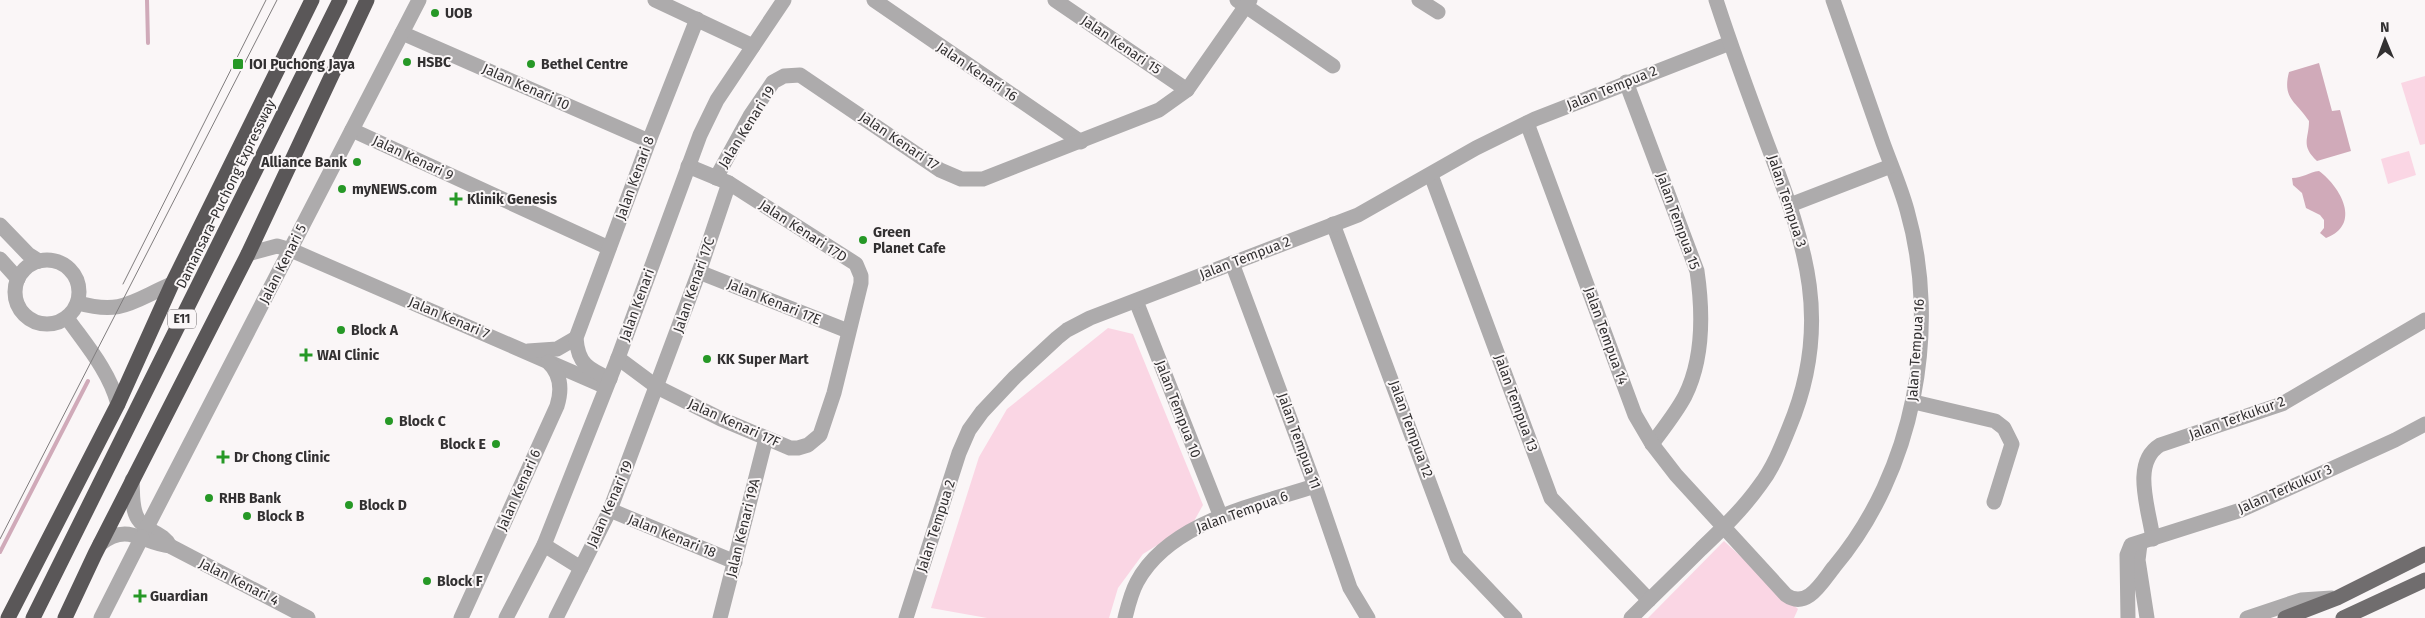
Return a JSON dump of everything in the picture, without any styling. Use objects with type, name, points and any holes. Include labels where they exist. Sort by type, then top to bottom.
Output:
[{"type":"highway","name":"Damansara–Puchong Expressway","points":[[8,618],[118,404],[172,284],[312,0]]},
{"type":"highway","name":"Damansara–Puchong Expressway","points":[[33,618],[341,0]]},
{"type":"highway","points":[[65,618],[132,480],[248,254],[366,4]]},
{"type":"main road","points":[[2285,618],[2337,598],[2425,554]]},
{"type":"main road","points":[[2343,618],[2425,580]]},
{"type":"street","name":"Jalan Kenari 5","points":[[101,618],[419,0]]},
{"type":"street","points":[[655,0],[752,46]]},
{"type":"street","name":"Jalan Kenari","points":[[506,618],[544,546],[618,358],[688,166],[717,100],[784,0]]},
{"type":"street","name":"Jalan Kenari 16","points":[[874,0],[1081,142]]},
{"type":"street","name":"Jalan Kenari 15","points":[[1055,0],[1187,90]]},
{"type":"street","points":[[1419,0],[1438,12]]},
{"type":"street","name":"Jalan Tempua 3","points":[[1630,618],[1746,504],[1775,461],[1803,390],[1812,328],[1811,292],[1798,230],[1716,0]]},
{"type":"street","name":"Jalan Tempua 16","points":[[1724,527],[1786,595],[1794,600],[1801,600],[1810,596],[1846,553],[1878,503],[1904,438],[1914,402],[1920,344],[1920,292],[1917,255],[1907,210],[1833,0]]},
{"type":"street","points":[[1244,2],[1333,66]]},
{"type":"street","name":"Jalan Kenari 17","points":[[809,80],[940,170],[961,179],[984,180],[1159,110],[1187,90],[1244,2]]},
{"type":"street","name":"Jalan Kenari 8","points":[[576,338],[649,140],[697,19]]},
{"type":"street","name":"Jalan Kenari 10","points":[[402,33],[649,140]]},
{"type":"street","name":"Jalan Tempua 2","points":[[907,618],[964,439],[982,412],[1015,377],[1067,330],[1090,318],[1358,215],[1476,148],[1527,123],[1626,82],[1730,43]]},
{"type":"street","name":"Jalan Kenari 19","points":[[722,180],[750,116],[773,82],[784,76],[800,76],[809,80]]},
{"type":"street","name":"Jalan Tempua 15","points":[[1626,82],[1697,271],[1701,300],[1700,339],[1696,366],[1685,396],[1652,444]]},
{"type":"street","name":"Jalan Tempua 14","points":[[1527,123],[1635,415],[1652,444],[1676,475],[1724,527]]},
{"type":"street","name":"Jalan Kenari 9","points":[[352,130],[610,248]]},
{"type":"street","name":"Jalan Kenari 17D","points":[[688,166],[722,180],[856,264],[861,276],[861,283],[848,331]]},
{"type":"street","points":[[1790,205],[1891,166]]},
{"type":"street","name":"Jalan Tempua 13","points":[[1431,175],[1551,498],[1649,600]]},
{"type":"street","name":"Jalan Kenari 17C","points":[[657,387],[700,272],[722,180]]},
{"type":"street","name":"Jalan Tempua 12","points":[[1333,224],[1457,556],[1515,618]]},
{"type":"street","points":[[0,225],[28,254],[39,261]]},
{"type":"street","points":[[248,254],[277,246],[290,250]]},
{"type":"street","name":"Jalan Kenari 7","points":[[290,250],[548,362],[608,383]]},
{"type":"street","points":[[0,258],[18,279]]},
{"type":"street","points":[[50,260],[68,268],[78,284],[78,303],[67,318],[49,325],[40,324],[23,314],[15,297],[18,279],[30,264],[50,260]]},
{"type":"street","name":"Jalan Tempua 11","points":[[1232,263],[1316,486],[1350,588],[1368,618]]},
{"type":"street","name":"Jalan Kenari 17E","points":[[700,272],[848,331]]},
{"type":"street","points":[[78,303],[100,308],[122,308],[172,284]]},
{"type":"street","name":"Jalan Tempua 10","points":[[1136,301],[1221,517]]},
{"type":"street","points":[[67,318],[102,366],[112,385],[118,404]]},
{"type":"street","name":"Jalan Terkukur 2","points":[[2147,618],[2138,560],[2146,541],[2142,473],[2146,460],[2152,451],[2160,446],[2282,404],[2425,320]]},
{"type":"street","name":"Jalan Kenari 17F","points":[[618,358],[657,387],[766,438],[790,448],[798,448],[815,441],[820,435],[834,393],[848,331]]},
{"type":"street","points":[[525,351],[557,348],[576,338],[580,358],[608,383]]},
{"type":"street","name":"Jalan Kenari 6","points":[[461,618],[557,406],[560,390],[558,373],[548,362]]},
{"type":"street","name":"Jalan Kenari 19","points":[[556,618],[610,510],[657,387]]},
{"type":"street","points":[[1914,402],[1995,421],[2004,428],[2012,444],[1994,502]]},
{"type":"street","name":"Jalan Terkukur 3","points":[[2146,541],[2241,510],[2395,440],[2425,424]]},
{"type":"street","name":"Jalan Kenari 19A","points":[[720,618],[766,438]]},
{"type":"street","points":[[132,480],[135,513],[145,532]]},
{"type":"street","name":"Jalan Tempua 6","points":[[1125,618],[1137,582],[1147,566],[1161,550],[1184,535],[1221,517],[1316,486]]},
{"type":"street","name":"Jalan Kenari 18","points":[[610,510],[735,562]]},
{"type":"street","name":"Jalan Kenari 4","points":[[100,544],[111,536],[145,532],[157,545],[170,546],[308,618]]},
{"type":"street","points":[[2128,618],[2127,554],[2131,545],[2146,541]]},
{"type":"street","points":[[544,546],[581,568]]},
{"type":"street","points":[[2247,618],[2301,600],[2337,598]]},
{"type":"shaded area","points":[[2319,63],[2332,111],[2340,110],[2351,151],[2317,161],[2307,146],[2309,121],[2289,94],[2287,81],[2289,72]]},
{"type":"shaded area","points":[[2425,76],[2425,144],[2420,145],[2401,83]]},
{"type":"shaded area","points":[[2409,151],[2416,175],[2388,184],[2381,159]]},
{"type":"shaded area","points":[[2319,171],[2334,186],[2340,196],[2345,215],[2343,224],[2337,232],[2326,238],[2320,233],[2324,228],[2324,220],[2320,215],[2306,208],[2302,193],[2293,185],[2292,178]]},
{"type":"shaded area","points":[[1108,328],[1133,334],[1203,505],[1193,523],[1143,554],[1118,588],[1109,618],[987,618],[931,608],[979,457],[1007,409]]},
{"type":"shaded area","points":[[1724,541],[1798,609],[1794,618],[1648,618]]},
{"type":"waterway","points":[[147,0],[148,43]]},
{"type":"waterway","points":[[0,552],[88,381]]},
{"type":"tram line","points":[[123,284],[266,0]]},
{"type":"tram line","points":[[0,539],[277,0]]},
{"type":"place","name":"UOB","points":[[435,13]]},
{"type":"place","name":"HSBC","points":[[407,62]]},
{"type":"place","name":"IOI Puchong Jaya","points":[[238,64]]},
{"type":"place","name":"Bethel Centre","points":[[531,64]]},
{"type":"place","name":"Alliance Bank","points":[[357,162]]},
{"type":"place","name":"myNEWS.com","points":[[342,189]]},
{"type":"place","name":"Klinik Genesis","points":[[456,199]]},
{"type":"place","name":"Green Planet Cafe","points":[[863,240]]},
{"type":"place","name":"Block A","points":[[341,330]]},
{"type":"place","name":"WAI Clinic","points":[[306,355]]},
{"type":"place","name":"KK Super Mart","points":[[707,359]]},
{"type":"place","name":"Block C","points":[[389,421]]},
{"type":"place","name":"Block E","points":[[496,444]]},
{"type":"place","name":"Dr Chong Clinic","points":[[223,457]]},
{"type":"place","name":"RHB Bank","points":[[209,498]]},
{"type":"place","name":"Block D","points":[[349,505]]},
{"type":"place","name":"Block B","points":[[247,516]]},
{"type":"place","name":"Block F","points":[[427,581]]},
{"type":"place","name":"Guardian","points":[[140,596]]}]
